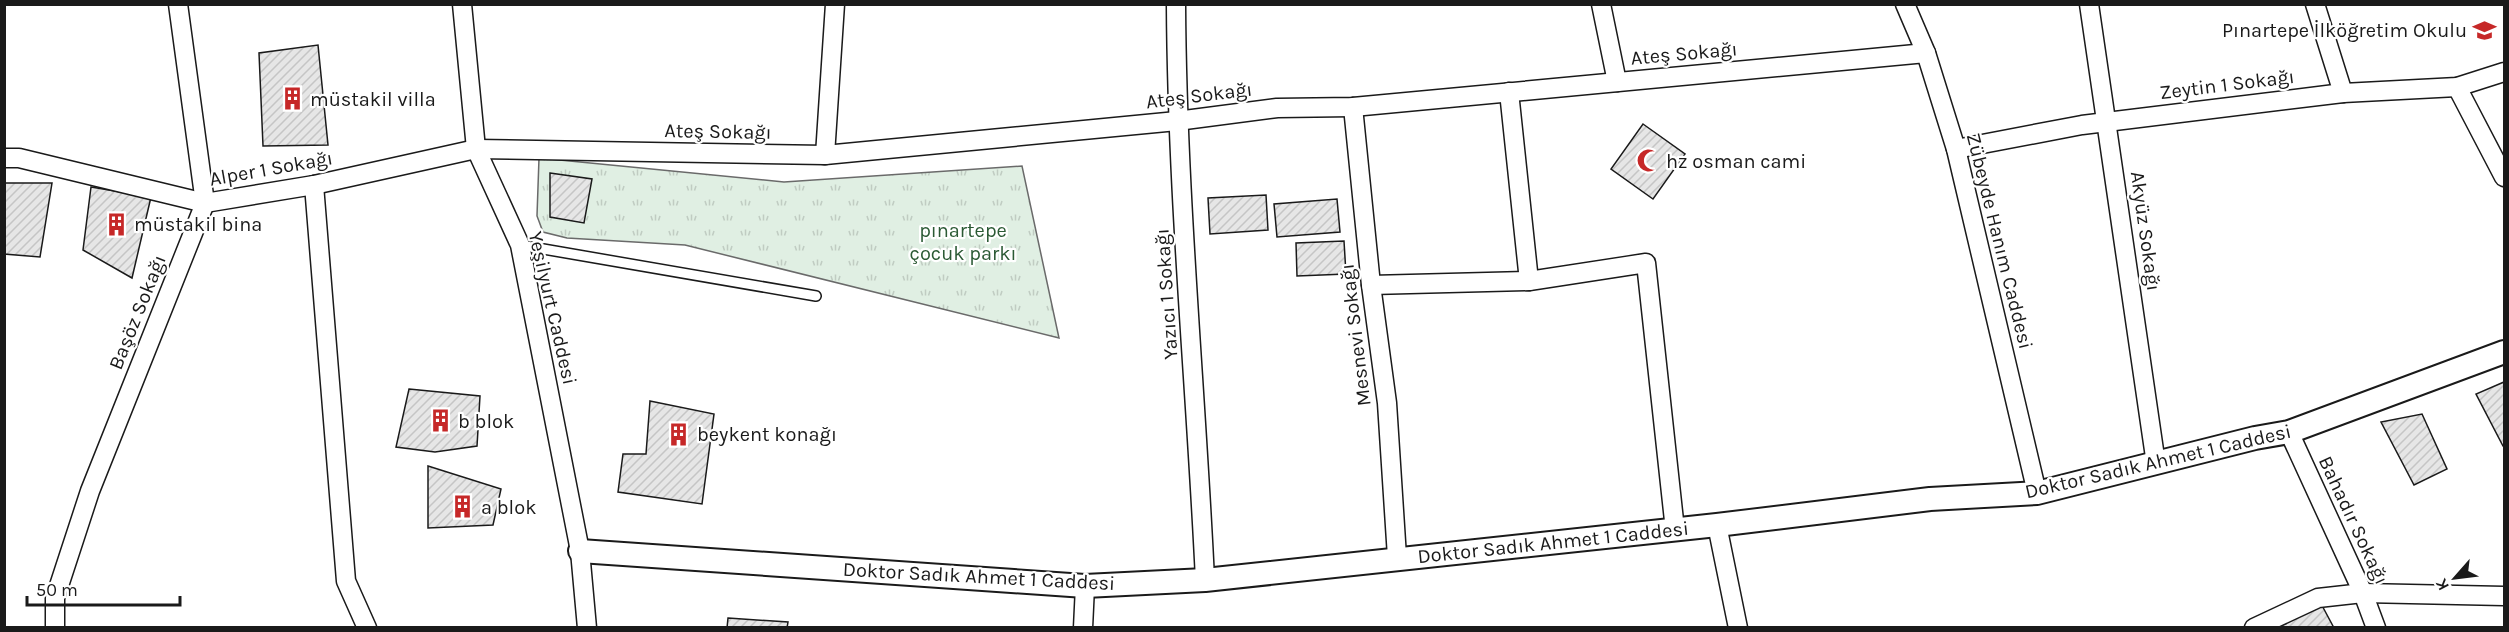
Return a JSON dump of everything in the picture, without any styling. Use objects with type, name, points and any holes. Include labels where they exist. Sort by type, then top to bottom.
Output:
[{"type":"street","name":"Başöz Sokağı","points":[[55,627],[55,598],[90,491],[205,203],[178,4]]},
{"type":"street","name":"Yeşilyurt Caddesi","points":[[462,4],[476,149],[520,245],[580,551],[587,627]]},
{"type":"street","points":[[825,155],[835,4]]},
{"type":"street","name":"Yazıcı 1 Sokağı","points":[[1176,4],[1177,121],[1197,412],[1205,580]]},
{"type":"street","points":[[1601,4],[1617,82]]},
{"type":"street","name":"Zübeyde Hanım Caddesi","points":[[1905,4],[1926,53],[1956,149],[2037,493]]},
{"type":"street","name":"Akyüz Sokağı","points":[[2089,4],[2156,465]]},
{"type":"street","points":[[2314,4],[2343,93]]},
{"type":"street","name":"Ateş Sokağı","points":[[476,149],[825,155],[1177,121],[1276,108],[1353,107],[1926,53]]},
{"type":"street","name":"Zeytin 1 Sokağı","points":[[1956,149],[2107,122],[2343,93],[2457,87],[2505,72]]},
{"type":"street","points":[[2457,87],[2505,177]]},
{"type":"street","points":[[1509,92],[1529,281]]},
{"type":"street","name":"Mesnevi Sokağı","points":[[1353,107],[1371,285],[1387,403],[1397,557]]},
{"type":"street","name":"Alper 1 Sokağı","points":[[4,158],[19,158],[205,203],[314,185],[476,149]]},
{"type":"street","points":[[314,185],[346,581],[367,627]]},
{"type":"street","points":[[1371,285],[1529,281],[1646,263],[1675,530]]},
{"type":"street","name":"Doktor Sadık Ahmet 1 Caddesi","points":[[580,551],[1086,586],[1205,580],[1397,557],[1675,530],[1930,499],[2037,493],[2156,465],[2255,438],[2289,432],[2505,352]]},
{"type":"street","name":"Bahadır Sokağı","points":[[2289,432],[2363,593],[2376,627]]},
{"type":"street","points":[[1717,525],[1738,627]]},
{"type":"street","points":[[1083,627],[1086,586]]},
{"type":"street","points":[[2254,627],[2318,598],[2363,593],[2505,596]]},
{"type":"lane","points":[[520,245],[816,296]]},
{"type":"green space","name":"pınartepe çocuk parkı","points":[[539,158],[784,182],[1022,166],[1059,338],[685,245],[567,238],[543,232],[537,216]]},
{"type":"building","name":"müstakil villa","points":[[318,45],[328,145],[263,146],[259,53]]},
{"type":"building","name":"hz osman cami","points":[[1643,124],[1685,154],[1653,199],[1611,169]]},
{"type":"building","points":[[550,173],[592,179],[584,223],[550,217]]},
{"type":"building","points":[[4,183],[52,183],[40,257],[4,254]]},
{"type":"building","name":"müstakil bina","points":[[91,187],[151,197],[132,278],[83,250]]},
{"type":"building","points":[[1266,195],[1268,230],[1210,234],[1208,198]]},
{"type":"building","points":[[1337,199],[1340,232],[1277,237],[1274,204]]},
{"type":"building","points":[[1344,241],[1346,274],[1297,276],[1296,243]]},
{"type":"building","points":[[2504,382],[2504,446],[2503,446],[2476,394]]},
{"type":"building","name":"b blok","points":[[409,389],[480,396],[477,446],[435,452],[396,447]]},
{"type":"building","name":"beykent konağı","points":[[650,401],[714,414],[702,504],[618,492],[623,454],[646,454]]},
{"type":"building","points":[[2422,414],[2447,469],[2414,485],[2381,422]]},
{"type":"building","name":"a blok","points":[[428,466],[501,489],[493,525],[428,528]]},
{"type":"building","points":[[2318,598],[2334,628],[2277,628],[2273,618]]},
{"type":"building","points":[[728,618],[788,622],[787,628],[727,628]]},
{"type":"place","name":"Pınartepe İlköğretim Okulu","points":[[2485,30]]},
{"type":"place","name":"müstakil villa","points":[[292,99]]},
{"type":"place","name":"hz osman cami","points":[[1648,161]]},
{"type":"place","name":"müstakil bina","points":[[116,224]]},
{"type":"place","name":"b blok","points":[[440,421]]},
{"type":"place","name":"beykent konağı","points":[[679,434]]},
{"type":"place","name":"a blok","points":[[463,507]]}]
